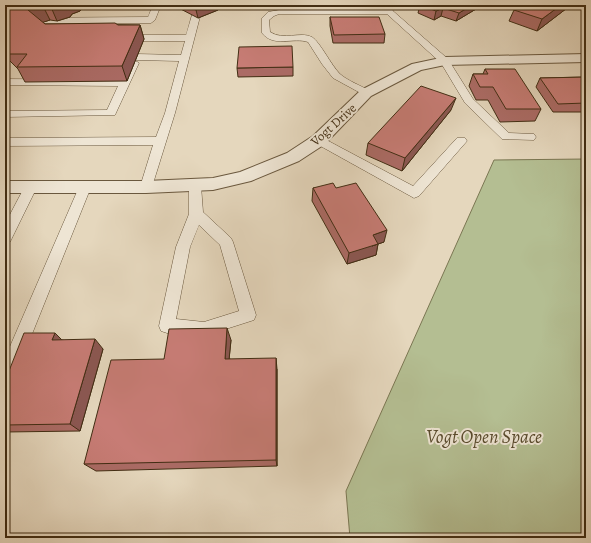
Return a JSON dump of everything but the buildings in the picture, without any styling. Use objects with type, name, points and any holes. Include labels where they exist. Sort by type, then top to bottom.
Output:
[{"type":"street","name":"Vogt Drive","points":[[5,187],[146,187],[213,184],[244,177],[270,168],[293,157],[319,140],[366,93],[417,67],[445,61],[586,58]]},
{"type":"lane","points":[[5,21],[151,20],[157,5]]},
{"type":"lane","points":[[146,187],[170,112],[199,5]]},
{"type":"lane","points":[[366,93],[338,76],[324,62],[311,40],[307,38],[276,39],[266,33],[265,20],[271,14],[279,12],[391,9],[445,61],[469,101],[506,136],[530,137]]},
{"type":"lane","points":[[113,38],[190,38]]},
{"type":"lane","points":[[5,114],[112,113],[124,83],[132,57],[185,58]]},
{"type":"lane","points":[[5,82],[124,83]]},
{"type":"lane","points":[[319,140],[414,193],[461,141]]},
{"type":"lane","points":[[6,144],[160,141]]},
{"type":"lane","points":[[195,186],[196,214],[183,247],[167,326],[204,329],[248,315],[226,242],[196,214]]},
{"type":"lane","points":[[5,238],[31,187]]},
{"type":"lane","points":[[5,380],[85,187]]},
{"type":"green space","name":"Vogt Open Space","points":[[586,159],[586,538],[350,538],[346,491],[494,160]]}]
